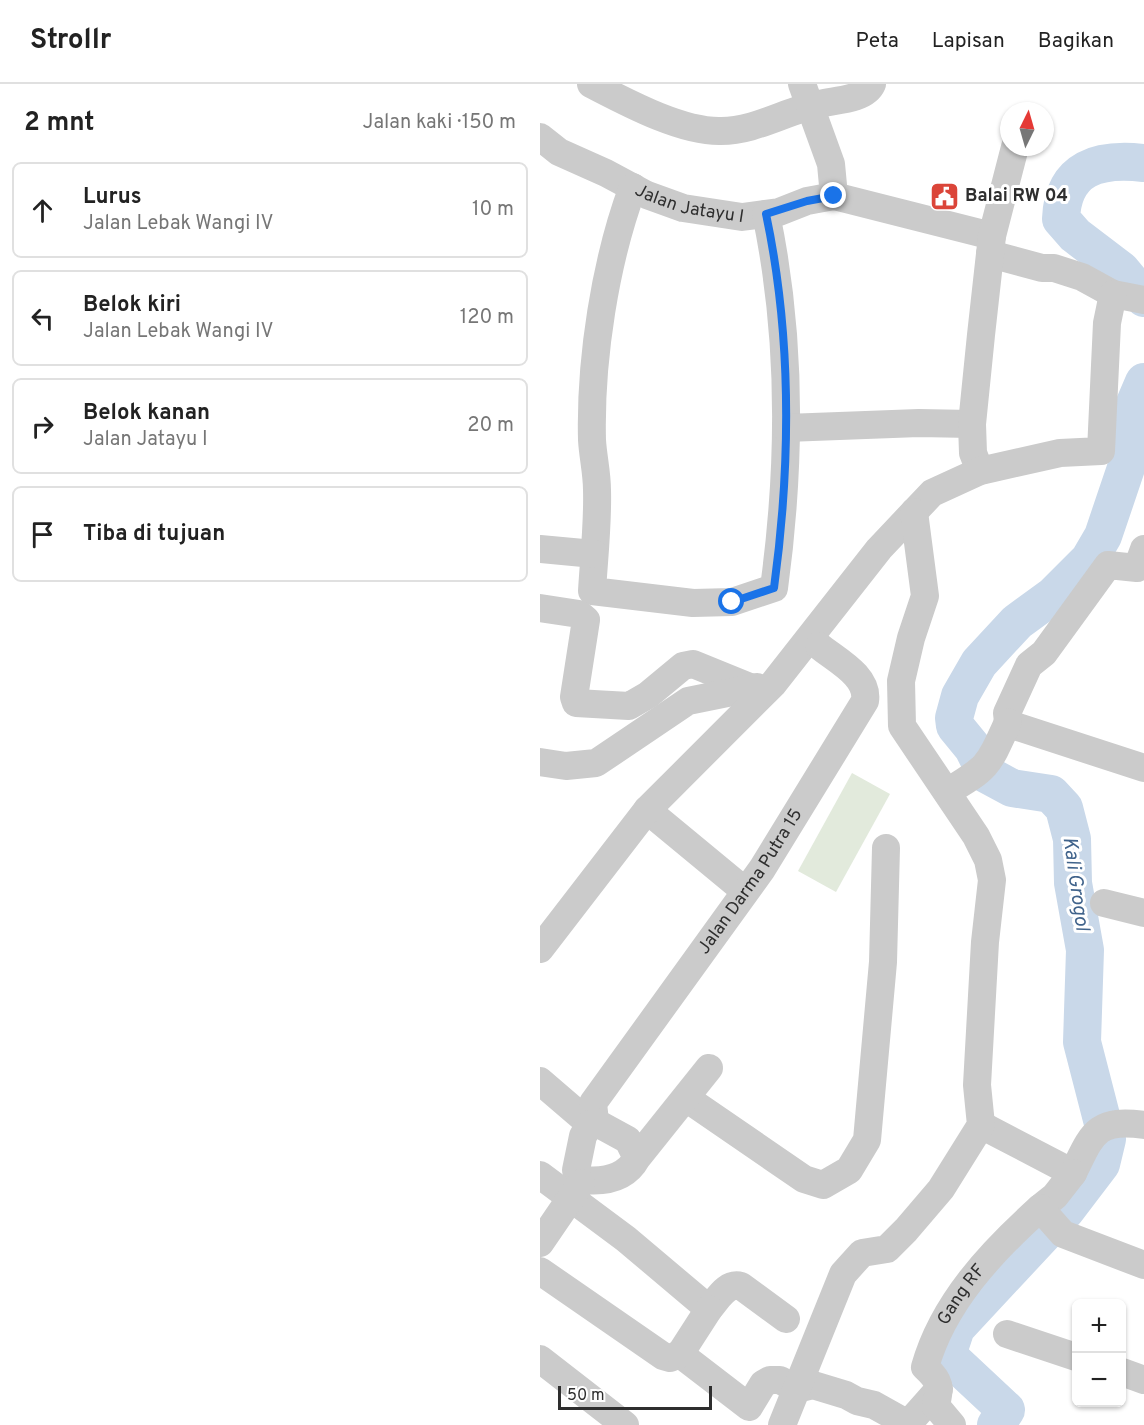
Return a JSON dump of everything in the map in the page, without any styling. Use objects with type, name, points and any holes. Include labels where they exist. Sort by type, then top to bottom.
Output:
[{"type":"street","points":[[591,84],[665,118],[700,129],[721,132],[777,118],[806,95],[863,95],[872,84]]},
{"type":"street","points":[[806,95],[831,164],[834,196]]},
{"type":"street","name":"Jalan Jatayu I","points":[[541,145],[647,195],[693,210],[742,217],[766,214],[807,201],[834,196],[991,245],[1083,277],[1130,297]]},
{"type":"street","points":[[980,471],[973,453],[972,424],[991,245],[1013,156]]},
{"type":"street","points":[[633,187],[611,256],[600,326],[592,440],[597,490],[592,591],[693,603],[732,602],[774,588],[785,502],[786,428],[783,324],[776,261],[766,214]]},
{"type":"street","points":[[540,949],[647,810],[763,686],[879,549],[932,493],[980,471],[1059,453],[1101,451],[1107,323],[1130,297]]},
{"type":"street","points":[[786,428],[919,423],[972,424]]},
{"type":"street","points":[[782,1425],[843,1274],[862,1253],[886,1249],[906,1230],[941,1189],[981,1125],[977,1085],[985,942],[992,880],[988,860],[976,836],[902,726],[901,681],[911,638],[925,596],[914,512]]},
{"type":"street","points":[[540,549],[594,554]]},
{"type":"street","points":[[946,792],[985,768],[1008,722],[1007,713],[1029,665],[1044,653],[1108,565],[1137,568],[1144,549]]},
{"type":"street","points":[[540,608],[579,614],[586,620],[574,697],[576,703],[629,706],[648,695],[682,666],[693,664],[763,686]]},
{"type":"street","name":"Jalan Darma Putra 15","points":[[577,1189],[576,1170],[583,1136],[593,1123],[593,1103],[745,891],[864,701],[866,693],[862,682],[819,646]]},
{"type":"street","points":[[540,762],[566,766],[596,764],[688,701],[763,686]]},
{"type":"street","points":[[1008,722],[1144,768]]},
{"type":"street","points":[[647,810],[745,891]]},
{"type":"street","points":[[686,1098],[804,1179],[823,1185],[849,1170],[867,1140],[876,1070],[883,962],[886,848]]},
{"type":"street","points":[[1104,903],[1144,913]]},
{"type":"street","points":[[540,1243],[577,1189],[619,1176],[631,1169],[637,1158],[709,1068]]},
{"type":"street","points":[[540,1081],[593,1123],[628,1140],[637,1158]]},
{"type":"street","points":[[981,1125],[1073,1173]]},
{"type":"street","points":[[1144,1125],[1106,1128],[1089,1139],[1073,1173],[1056,1196],[1052,1222],[1144,1265]]},
{"type":"street","points":[[540,1175],[577,1189],[626,1239],[709,1309]]},
{"type":"street","name":"Gang RF","points":[[952,1425],[936,1406],[939,1389],[937,1378],[926,1367],[933,1338],[944,1318],[1001,1243],[1052,1222]]},
{"type":"street","points":[[540,1271],[663,1356],[670,1358],[680,1354],[709,1309],[729,1286],[735,1284],[741,1286],[786,1319]]},
{"type":"street","points":[[1007,1334],[1072,1355]]},
{"type":"street","points":[[680,1354],[749,1407],[757,1391],[767,1380],[780,1380],[796,1389],[813,1385],[846,1395],[874,1405],[908,1424],[939,1389]]},
{"type":"street","points":[[540,1359],[625,1425]]},
{"type":"street","points":[[1126,1373],[1144,1380]]},
{"type":"shaded area","points":[[852,773],[890,794],[836,892],[798,871]]},
{"type":"waterway","name":"Kali Grogol","points":[[1144,163],[1112,162],[1086,170],[1076,177],[1068,188],[1063,201],[1061,219],[1075,235],[1121,270],[1144,298]]},
{"type":"waterway","name":"Kali Grogol","points":[[996,1425],[1006,1410],[947,1355],[956,1328],[1066,1210],[1101,1164],[1107,1139],[1082,1042],[1085,950],[1073,883],[1072,839],[1064,808],[1051,794],[1012,788],[986,774],[973,748],[955,726],[954,718],[960,696],[979,663],[1017,622],[1054,595],[1089,560],[1103,536],[1127,465],[1131,442],[1129,428],[1135,403],[1144,382]]},
{"type":"place","name":"Balai RW 04","points":[[944,196]]},
{"type":"route","points":[[732,602],[774,588],[785,502],[786,373],[783,324],[776,261],[766,214],[779,212],[807,201],[834,196]]}]
